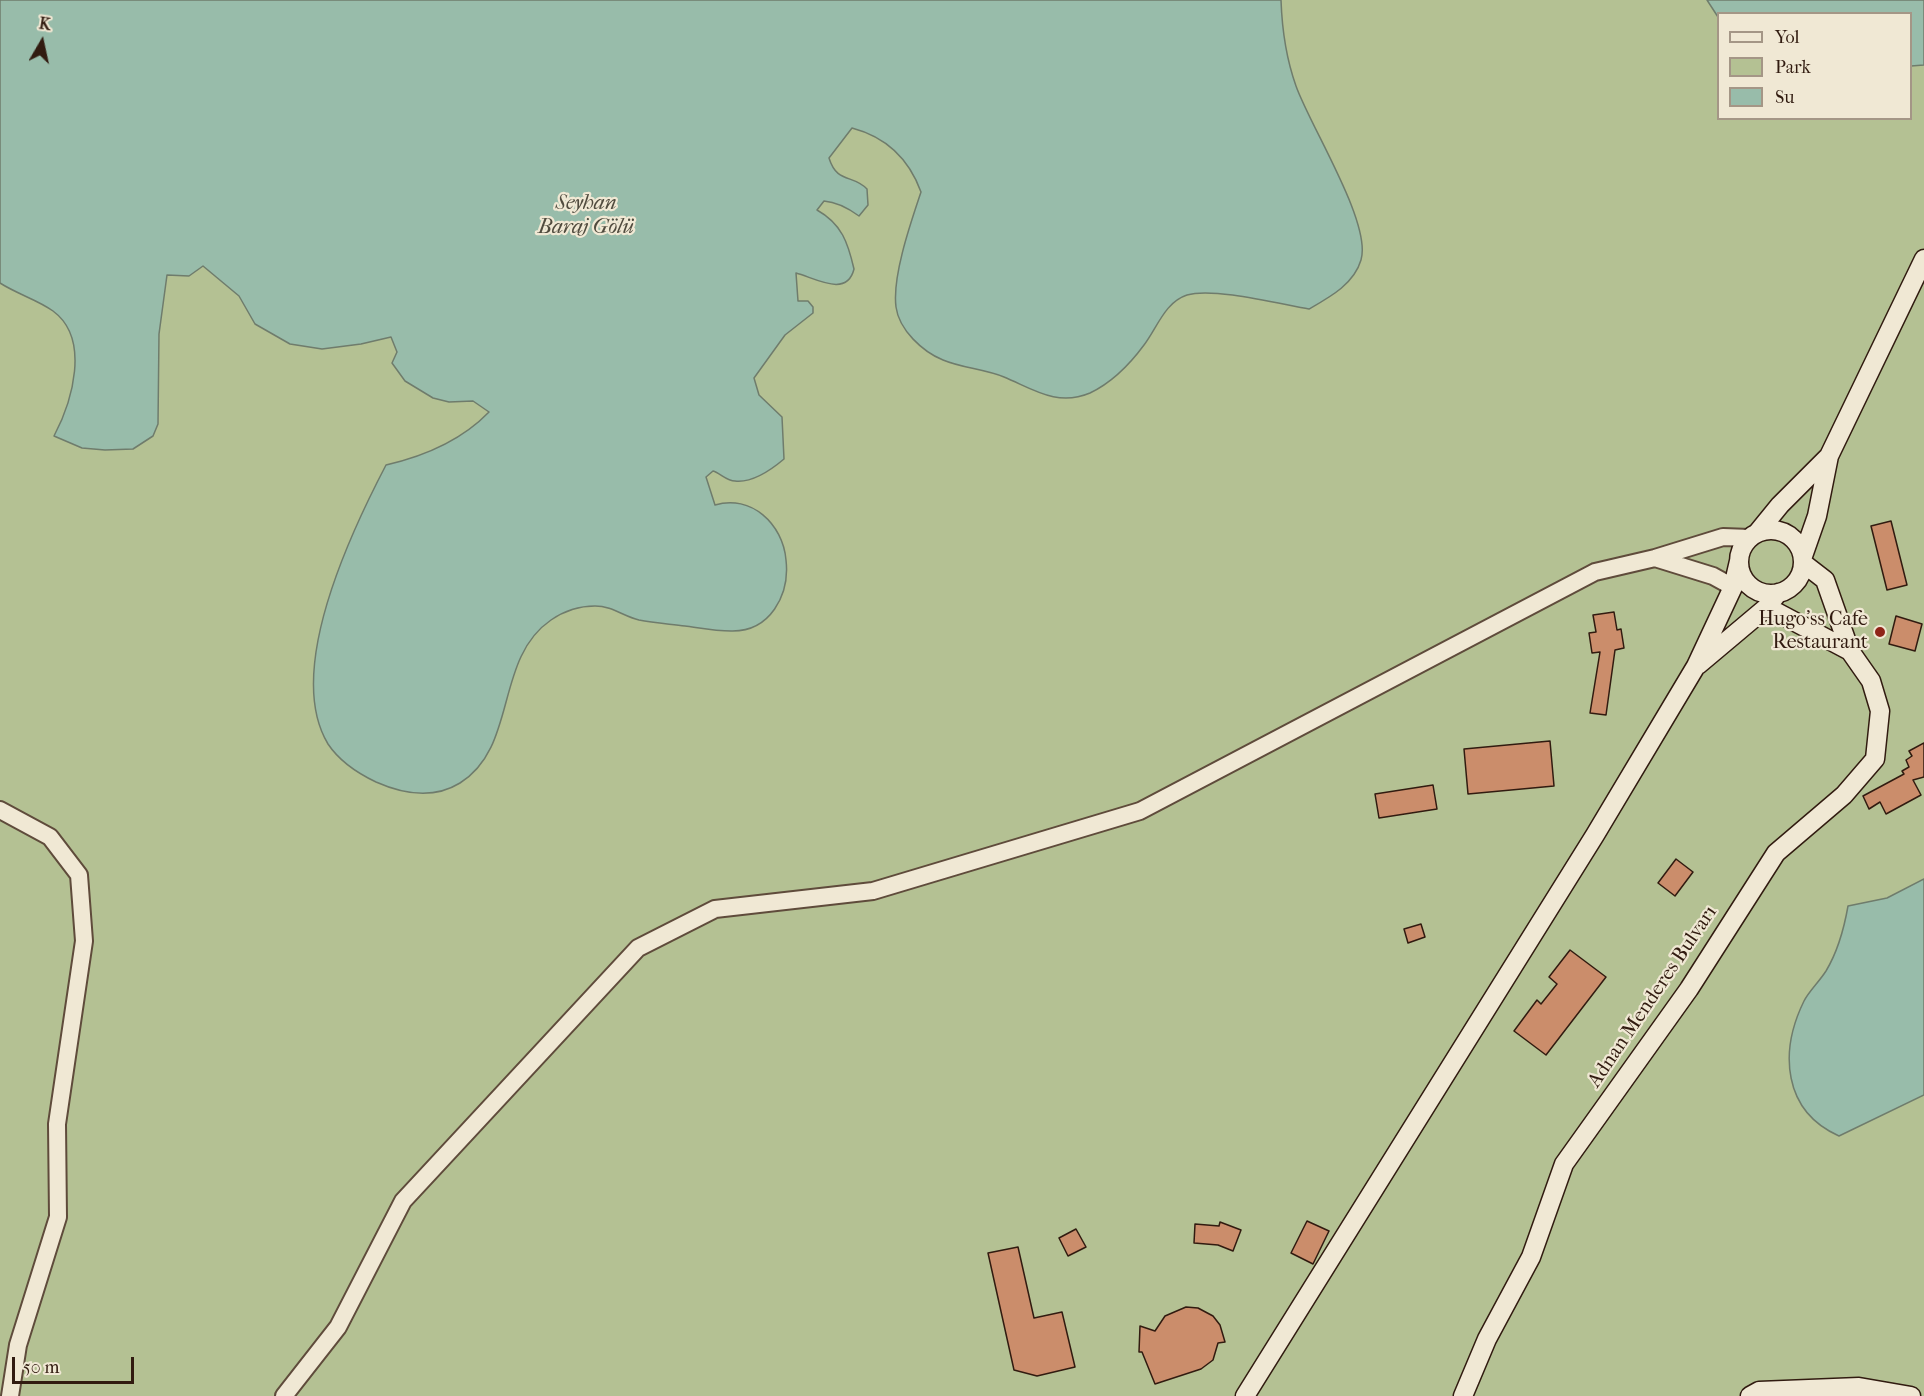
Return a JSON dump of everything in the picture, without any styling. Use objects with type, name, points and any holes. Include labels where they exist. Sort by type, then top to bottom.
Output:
[{"type":"main road","points":[[1696,666],[1796,582],[1817,516],[1829,456],[1924,259]]},
{"type":"main road","points":[[1245,1396],[1583,854],[1696,666],[1733,587],[1744,544],[1829,456]]},
{"type":"main road","points":[[1754,535],[1781,531],[1799,545],[1803,560],[1824,580],[1850,651]]},
{"type":"main road","points":[[1739,561],[1741,572],[1756,590],[1766,593],[1772,600],[1850,651]]},
{"type":"main road","name":"Adnan Menderes Bulvarı","points":[[1463,1396],[1488,1339],[1531,1257],[1564,1164],[1689,989],[1776,854],[1844,795],[1875,759],[1880,711],[1871,681],[1850,651]]},
{"type":"main road","points":[[1750,1396],[1759,1391],[1859,1387],[1911,1396]]},
{"type":"street","points":[[284,1396],[338,1327],[403,1201],[638,948],[715,909],[873,891],[1140,811],[1595,572],[1655,558],[1723,537],[1754,535]]},
{"type":"street","points":[[1655,558],[1713,576],[1733,587]]},
{"type":"street","points":[[0,810],[50,837],[79,874],[84,941],[57,1125],[58,1217],[18,1344],[10,1396]]},
{"type":"green space","points":[[0,0],[1924,0],[1924,1396],[0,1396]]},
{"type":"water","name":"Seyhan Baraj Gölü","points":[[0,0],[1281,0],[1285,43],[1296,86],[1349,199],[1362,244],[1361,260],[1358,269],[1347,283],[1333,295],[1309,309],[1213,293],[1199,293],[1179,298],[1167,309],[1139,352],[1105,384],[1078,397],[1045,395],[996,374],[943,360],[920,346],[907,332],[896,307],[897,280],[903,249],[921,192],[910,169],[895,151],[875,137],[852,128],[829,158],[836,172],[862,184],[867,189],[868,205],[859,216],[842,206],[824,201],[817,210],[826,215],[843,235],[854,269],[845,283],[838,284],[821,282],[796,273],[798,301],[808,301],[813,307],[813,313],[785,335],[754,378],[759,395],[782,417],[784,459],[748,480],[732,481],[713,471],[706,477],[715,505],[741,504],[752,508],[772,524],[779,535],[784,547],[786,573],[785,586],[775,609],[757,625],[745,630],[731,631],[639,620],[601,606],[583,607],[561,614],[533,637],[521,657],[491,748],[478,767],[460,783],[450,788],[429,793],[408,792],[386,786],[362,775],[343,762],[328,744],[316,714],[314,679],[318,641],[327,602],[341,563],[386,465],[442,446],[467,431],[489,412],[473,401],[449,402],[433,398],[405,381],[392,363],[397,352],[391,337],[322,349],[290,344],[255,324],[239,296],[203,266],[189,276],[167,275],[159,334],[158,424],[153,436],[133,449],[105,450],[82,448],[54,436],[72,389],[75,354],[72,338],[65,323],[53,311],[0,283]]},
{"type":"water","points":[[1707,0],[1924,0],[1924,65],[1912,66],[1912,12],[1717,12],[1717,15]]},
{"type":"water","points":[[1924,879],[1924,1095],[1839,1136],[1820,1125],[1806,1112],[1797,1096],[1791,1078],[1789,1060],[1796,1020],[1806,997],[1826,971],[1834,956],[1848,906],[1887,898]]},
{"type":"building","points":[[1891,521],[1907,585],[1887,590],[1871,526]]},
{"type":"building","points":[[1614,612],[1617,630],[1621,629],[1624,648],[1615,650],[1606,715],[1590,713],[1600,652],[1592,653],[1589,633],[1596,632],[1593,615]]},
{"type":"building","points":[[1896,616],[1922,624],[1915,651],[1889,644]]},
{"type":"building","points":[[1550,741],[1554,786],[1468,794],[1464,749]]},
{"type":"building","points":[[1924,743],[1924,777],[1913,780],[1921,795],[1886,814],[1880,802],[1869,809],[1863,796],[1904,774],[1902,771],[1909,767],[1906,760],[1912,756],[1909,751]]},
{"type":"building","points":[[1433,785],[1437,809],[1379,818],[1375,794]]},
{"type":"building","points":[[1676,859],[1693,872],[1675,896],[1658,883]]},
{"type":"building","points":[[1421,924],[1425,937],[1408,943],[1404,929]]},
{"type":"building","points":[[1570,950],[1606,977],[1546,1055],[1514,1031],[1537,1000],[1541,1004],[1557,984],[1549,977]]},
{"type":"building","points":[[1307,1221],[1329,1231],[1313,1264],[1291,1253]]},
{"type":"building","points":[[1220,1222],[1241,1230],[1233,1251],[1218,1245],[1194,1243],[1195,1224],[1219,1226]]},
{"type":"building","points":[[1076,1229],[1086,1247],[1068,1256],[1059,1238]]},
{"type":"building","points":[[1018,1247],[1034,1318],[1062,1312],[1075,1367],[1037,1376],[1014,1370],[988,1253]]},
{"type":"building","points":[[1186,1307],[1198,1308],[1213,1316],[1220,1325],[1225,1342],[1218,1343],[1213,1360],[1201,1369],[1155,1384],[1142,1352],[1139,1352],[1140,1326],[1155,1331],[1165,1316]]},
{"type":"place","name":"Hugo'ss Cafe Restaurant","points":[[1880,632]]}]
